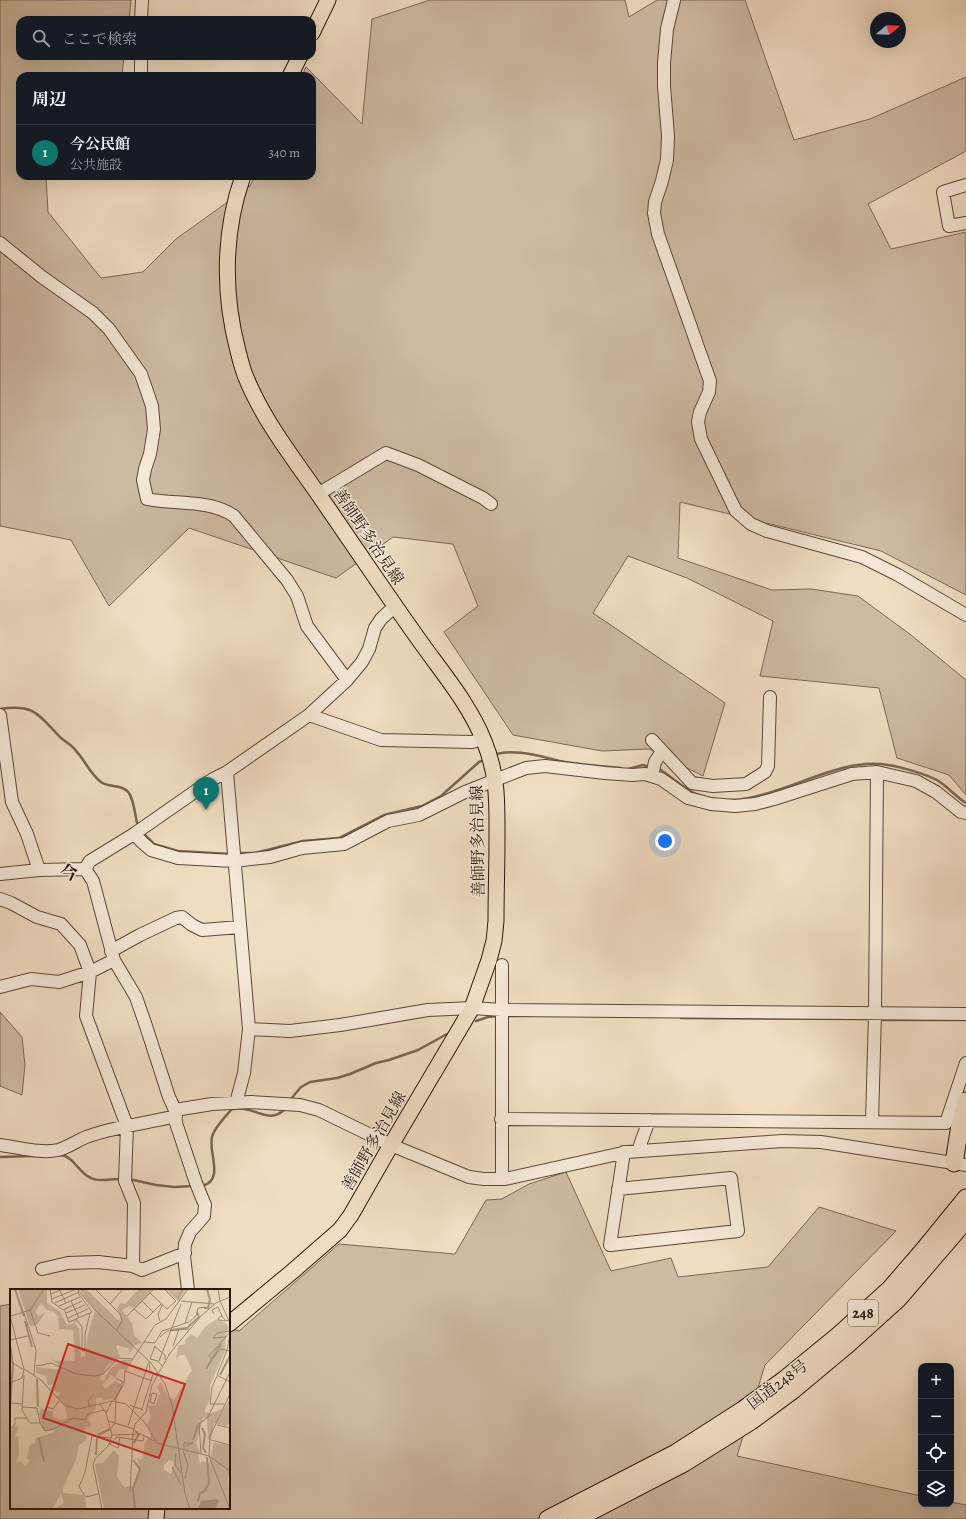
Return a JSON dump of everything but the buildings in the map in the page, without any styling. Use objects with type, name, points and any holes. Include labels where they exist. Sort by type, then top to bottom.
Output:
[{"type":"highway","points":[[960,1164],[960,1125],[966,1102]]},
{"type":"highway","points":[[897,1281],[966,1189]]},
{"type":"highway","name":"国道248号","points":[[548,1519],[676,1453],[743,1410],[784,1380],[839,1335],[890,1289],[966,1198]]},
{"type":"highway","name":"国道248号","points":[[576,1519],[684,1463],[751,1421],[793,1390],[847,1345],[898,1299],[966,1220]]},
{"type":"main road","points":[[316,25],[328,0]]},
{"type":"main road","points":[[292,72],[298,60]]},
{"type":"main road","name":"善師野多治見線","points":[[230,1323],[340,1230],[351,1215],[472,1008],[489,960],[494,941],[496,921],[496,781],[487,751],[463,702],[278,437],[244,373],[231,326],[227,278],[228,246],[237,193],[242,180]]},
{"type":"main road","points":[[156,1519],[157,1509]]},
{"type":"street","points":[[141,16],[142,0]]},
{"type":"street","points":[[674,0],[666,29],[664,63],[664,86],[668,136],[667,160],[655,202],[654,213],[658,234],[710,381],[709,392],[700,412],[698,422],[701,439],[733,506],[750,524],[767,531],[862,557],[898,575],[966,615]]},
{"type":"street","points":[[141,60],[141,72]]},
{"type":"street","points":[[966,184],[943,192],[949,226],[966,223]]},
{"type":"street","points":[[0,243],[42,277],[93,313],[109,329],[141,374],[152,406],[154,429],[150,454],[144,469],[143,480],[148,499],[197,504],[226,511],[234,516],[287,580],[297,596],[307,626],[347,680]]},
{"type":"street","points":[[318,494],[386,453],[418,465],[483,498],[491,504]]},
{"type":"street","points":[[85,869],[90,862],[134,834],[213,779],[227,772],[309,714],[347,680],[366,655],[381,619],[395,606]]},
{"type":"street","points":[[652,740],[692,783],[713,786],[746,784],[765,772],[768,766],[770,697]]},
{"type":"street","points":[[309,714],[381,740],[472,742],[487,751]]},
{"type":"street","points":[[0,715],[12,802],[27,834],[39,870]]},
{"type":"street","points":[[134,834],[151,850],[178,858],[234,856],[270,857],[302,848],[344,844],[388,821],[419,815],[465,792],[526,768],[545,766],[605,773],[645,774],[653,771],[662,751]]},
{"type":"street","points":[[653,771],[661,779],[685,796],[711,804],[735,806],[755,804],[852,774],[876,772],[916,781],[936,792],[962,812],[966,813]]},
{"type":"street","points":[[227,772],[249,1029],[244,1073],[236,1103]]},
{"type":"street","points":[[872,1122],[875,1026],[876,772]]},
{"type":"street","points":[[685,796],[692,783]]},
{"type":"street","points":[[0,874],[39,870],[85,869]]},
{"type":"street","points":[[85,869],[93,881],[113,956],[136,998],[169,1097],[176,1113],[176,1123],[193,1175],[205,1205],[204,1216],[190,1232],[185,1244],[184,1253],[188,1289]]},
{"type":"street","points":[[0,899],[11,903],[37,917],[61,924],[80,945],[90,972],[86,1016],[127,1126],[125,1181],[134,1203],[133,1266]]},
{"type":"street","points":[[0,987],[31,979],[59,982],[90,972],[140,935],[176,918],[182,917],[192,925],[202,930],[240,927]]},
{"type":"street","points":[[502,965],[502,1179]]},
{"type":"street","points":[[249,1029],[290,1031],[340,1025],[428,1010],[472,1008],[502,1010],[966,1014]]},
{"type":"street","points":[[501,1119],[946,1123],[966,1063]]},
{"type":"street","points":[[0,1145],[43,1151],[58,1150],[85,1136],[146,1123],[176,1113],[212,1104],[251,1102],[300,1105],[319,1110],[391,1145],[469,1177],[484,1179],[502,1179],[624,1152],[775,1142],[821,1142],[960,1164]]},
{"type":"street","points":[[640,1150],[639,1148],[649,1120]]},
{"type":"street","points":[[618,1189],[731,1178],[738,1231],[610,1245],[618,1189],[624,1152]]},
{"type":"street","points":[[42,1269],[68,1263],[98,1262],[133,1266],[142,1270],[184,1253]]},
{"type":"shaded area","points":[[0,0],[131,0],[129,16],[16,16],[16,60],[124,60],[122,72],[16,72],[16,180],[46,180],[48,212],[101,278],[143,272],[176,239],[250,186],[253,180],[316,180],[316,77],[362,124],[372,19],[430,0],[625,0],[629,17],[657,0],[745,0],[794,140],[870,119],[966,77],[966,151],[868,204],[891,249],[966,232],[966,595],[881,551],[680,502],[678,558],[772,590],[811,589],[858,596],[911,635],[966,680],[966,795],[949,775],[897,758],[879,688],[760,676],[773,621],[687,578],[628,556],[593,613],[725,703],[703,776],[649,749],[602,751],[513,735],[444,632],[478,606],[453,544],[393,537],[336,578],[189,528],[109,606],[71,540],[0,526]]},
{"type":"shaded area","points":[[306,67],[311,72],[304,72]]},
{"type":"shaded area","points":[[0,1012],[22,1037],[25,1065],[22,1095],[0,1086]]},
{"type":"shaded area","points":[[566,1172],[611,1271],[671,1258],[678,1277],[768,1267],[819,1207],[896,1231],[765,1365],[737,1456],[918,1495],[918,1507],[954,1507],[954,1503],[966,1505],[966,1519],[0,1519],[0,1306],[10,1304],[10,1509],[230,1509],[230,1328],[239,1331],[339,1244],[455,1254],[486,1200],[502,1199],[529,1184]]},
{"type":"waterway","points":[[0,709],[21,708],[34,712],[46,722],[74,749],[97,779],[104,784],[123,788],[129,793],[139,827]]},
{"type":"waterway","points":[[494,755],[510,752],[520,753],[565,762],[621,768]]},
{"type":"waterway","points":[[237,853],[255,853],[303,841],[339,838],[384,815],[422,806],[441,796],[479,762],[484,760]]},
{"type":"waterway","points":[[657,769],[661,770],[696,794],[720,800],[744,799],[768,793],[840,769],[864,764],[888,765],[935,779],[966,803]]},
{"type":"waterway","points":[[628,769],[643,765],[650,767]]},
{"type":"waterway","points":[[143,833],[154,844],[178,851],[230,854]]},
{"type":"waterway","points":[[476,1021],[488,1017],[498,1016]]},
{"type":"waterway","points":[[681,1018],[870,1019]]},
{"type":"waterway","points":[[877,1020],[966,1020]]},
{"type":"waterway","points":[[291,1099],[301,1087],[310,1082],[337,1078],[350,1074],[376,1063],[418,1050],[447,1034]]},
{"type":"waterway","points":[[202,1186],[209,1183],[213,1178],[214,1165],[211,1143],[213,1134],[232,1109],[250,1110],[270,1116],[280,1113],[285,1109]]},
{"type":"waterway","points":[[59,1155],[68,1158],[87,1176],[102,1180],[122,1179]]},
{"type":"waterway","points":[[0,1157],[34,1156]]},
{"type":"waterway","points":[[129,1179],[174,1187],[193,1186]]},
{"type":"place","name":"今公民館","points":[[206,810]]},
{"type":"district","name":"今","points":[[69,873]]}]
